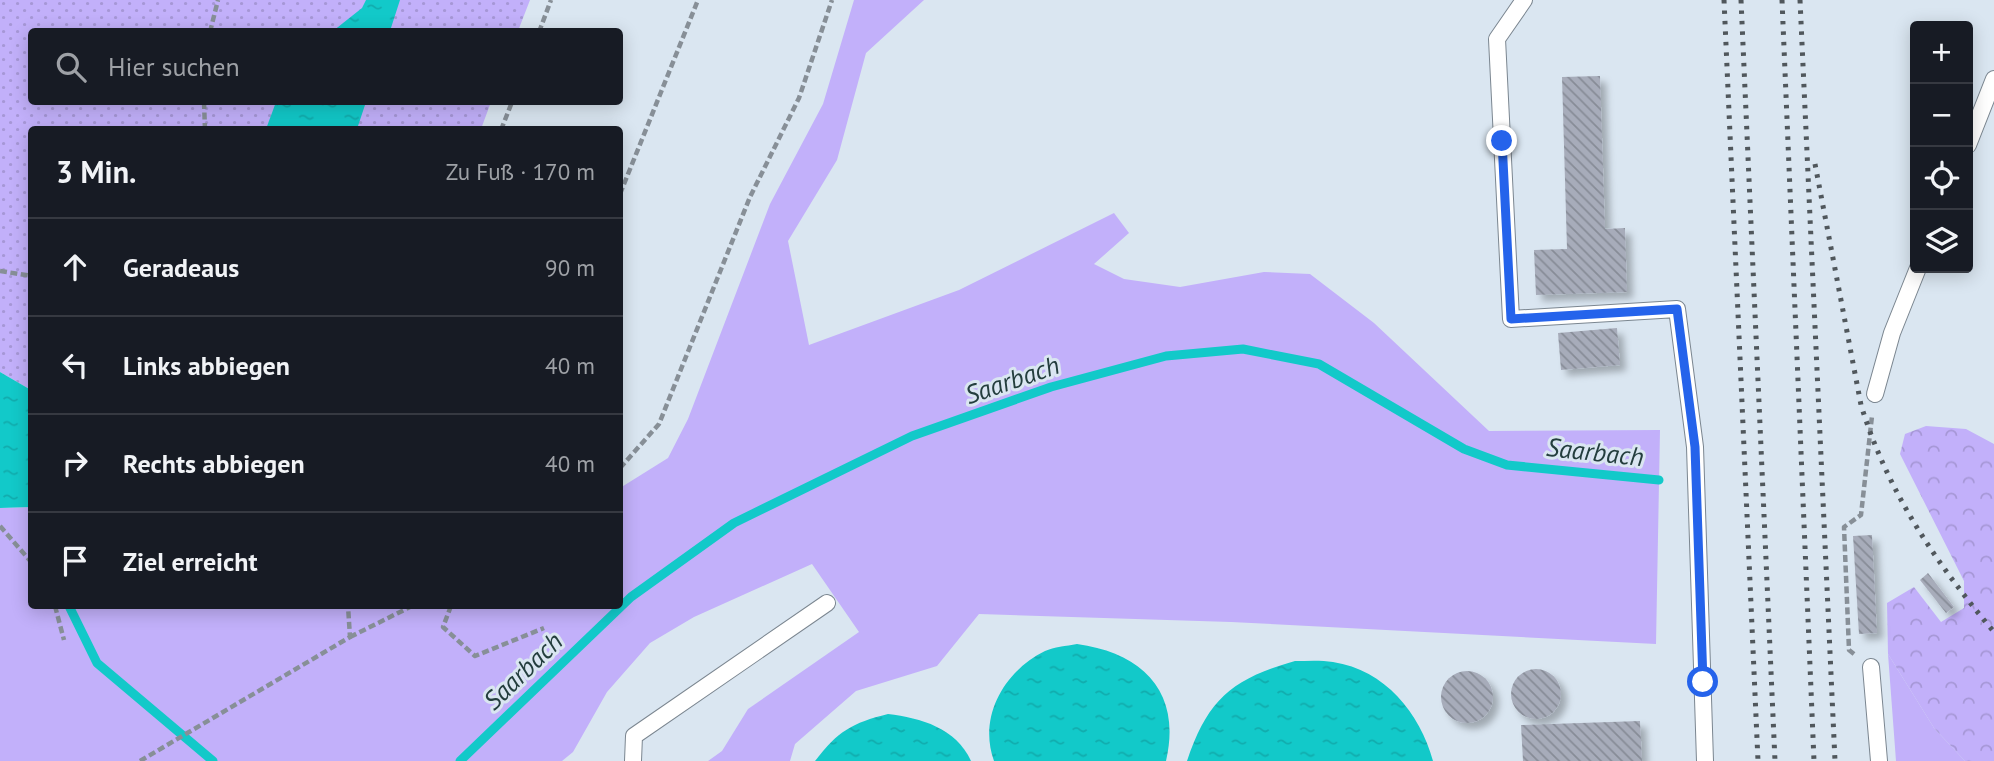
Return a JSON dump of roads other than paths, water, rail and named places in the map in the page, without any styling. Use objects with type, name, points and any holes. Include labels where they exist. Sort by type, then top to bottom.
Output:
[{"type":"lane","points":[[1524,0],[1497,39],[1511,319],[1677,309],[1695,447],[1705,761]]},
{"type":"lane","points":[[1973,132],[1994,79]]},
{"type":"lane","points":[[1875,394],[1892,333],[1916,273]]},
{"type":"lane","points":[[632,761],[634,736],[827,603]]},
{"type":"lane","points":[[1871,667],[1879,761]]},
{"type":"water","points":[[366,0],[400,0],[391,28],[337,28],[362,8]]},
{"type":"water","points":[[275,105],[365,105],[358,126],[267,126]]},
{"type":"water","points":[[0,372],[28,388],[28,507],[0,508]]},
{"type":"water","points":[[1077,644],[1121,656],[1152,680],[1162,696],[1168,715],[1166,761],[994,761],[989,728],[998,697],[1007,683],[1017,670],[1045,651]]},
{"type":"water","points":[[1295,661],[1328,661],[1352,667],[1384,684],[1398,696],[1419,726],[1433,761],[1187,761],[1204,722],[1225,694],[1254,676]]},
{"type":"water","points":[[888,714],[913,718],[947,733],[956,740],[971,761],[815,761],[839,735],[855,725]]},
{"type":"waterway","name":"Saarbach","points":[[623,605],[734,523],[912,436],[1051,387],[1166,356],[1243,349],[1319,364],[1464,449],[1507,465],[1659,480]]},
{"type":"waterway","name":"Saarbach","points":[[70,609],[97,663],[213,761]]},
{"type":"waterway","name":"Saarbach","points":[[460,761],[618,609]]},
{"type":"railway","points":[[1724,0],[1758,761]]},
{"type":"railway","points":[[1741,0],[1775,761]]},
{"type":"railway","points":[[1782,0],[1814,761]]},
{"type":"railway","points":[[1800,0],[1835,761]]},
{"type":"railway","points":[[1815,164],[1861,405],[1872,437],[1916,526],[1953,580],[1994,632]]}]
